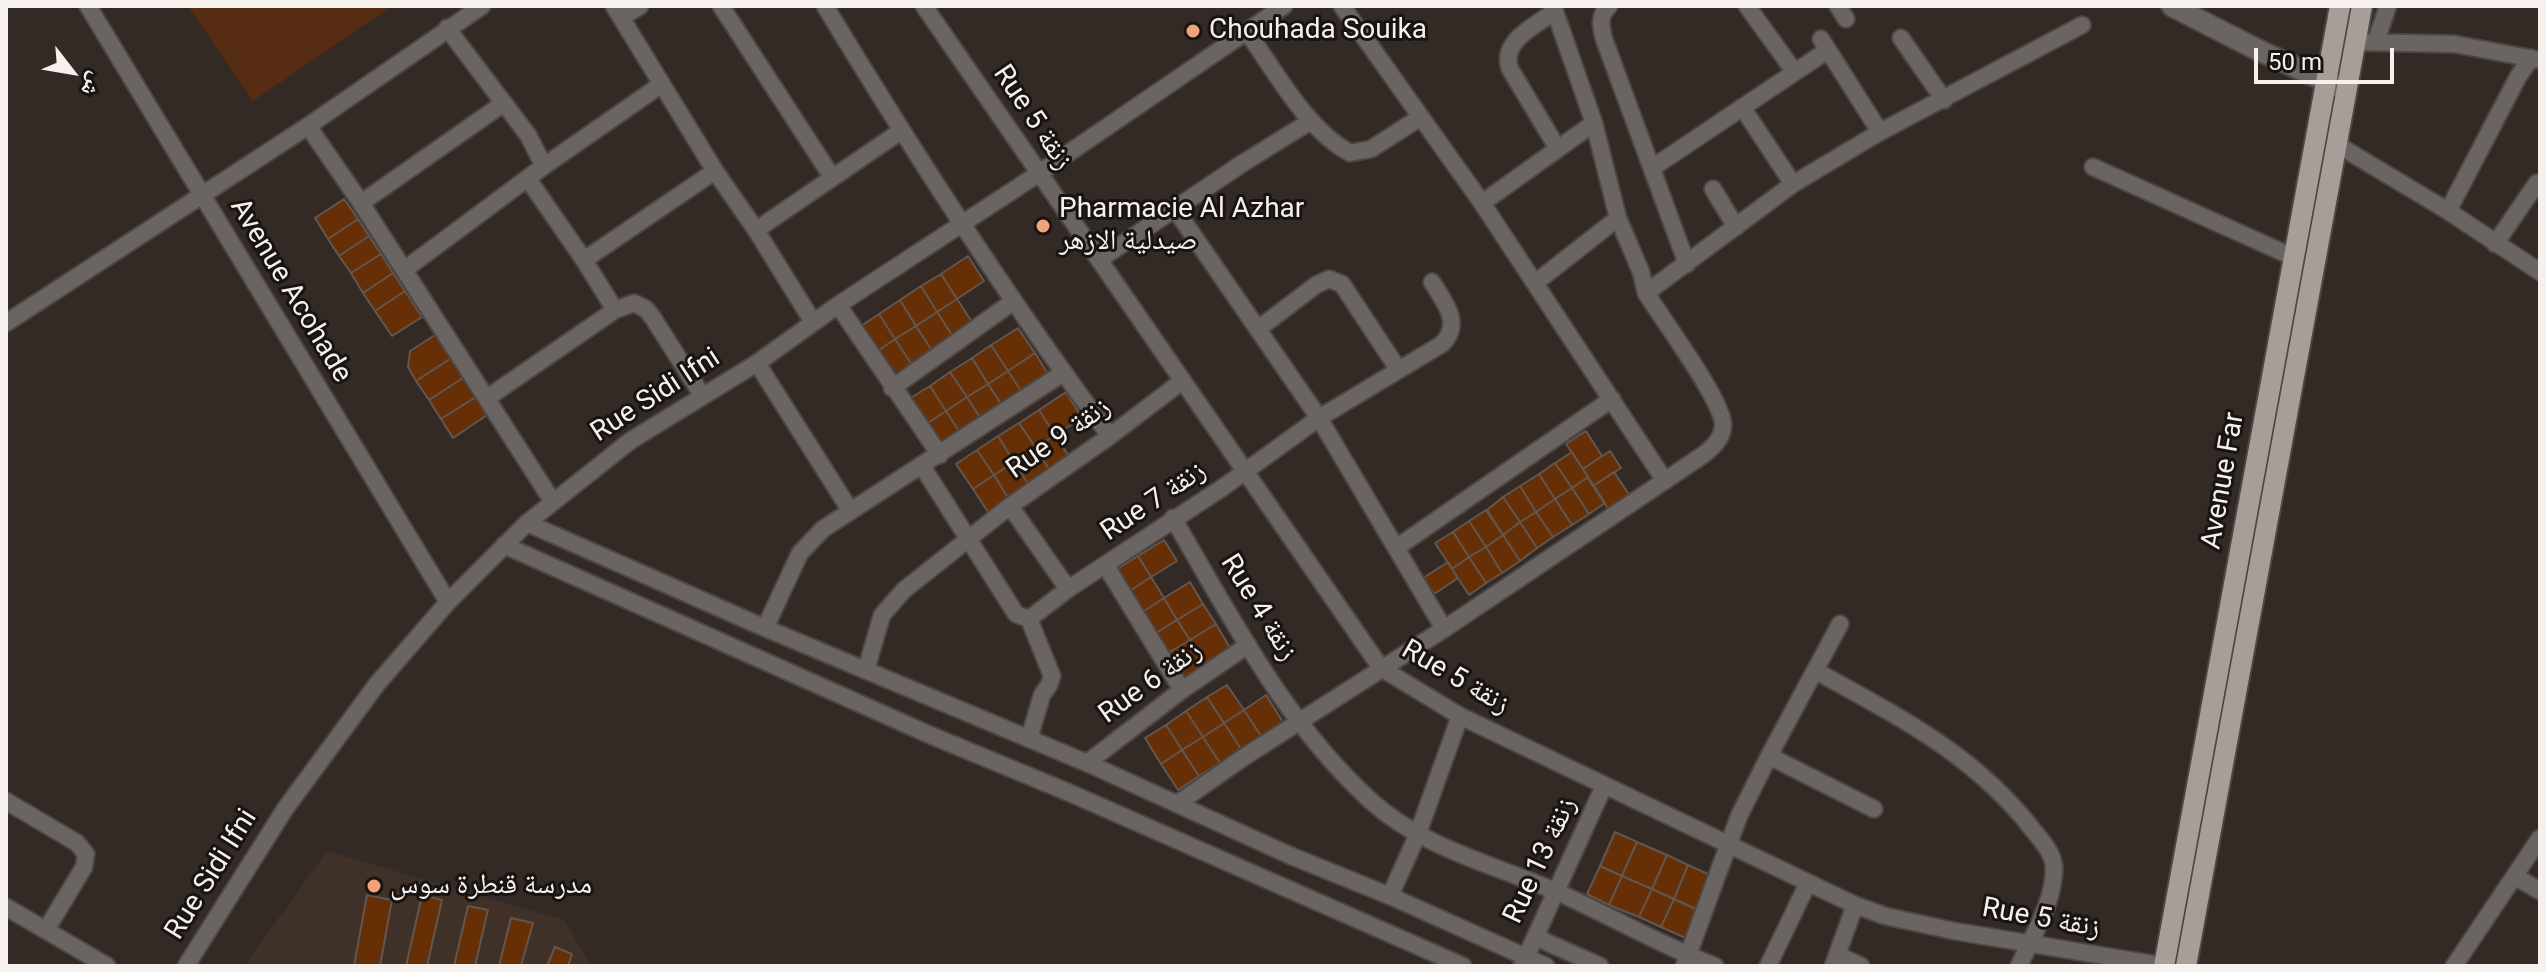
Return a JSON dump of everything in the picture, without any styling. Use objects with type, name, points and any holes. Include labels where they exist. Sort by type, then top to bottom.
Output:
[{"type":"main road","name":"Avenue Far","points":[[2164,966],[2340,6]]},
{"type":"main road","name":"Avenue Far","points":[[2186,966],[2336,144],[2348,90],[2366,42],[2362,6]]},
{"type":"street","name":"Avenue Acohade","points":[[88,6],[448,602]]},
{"type":"street","points":[[6,323],[308,126],[482,6]]},
{"type":"street","points":[[640,6],[618,12],[715,171],[813,322]]},
{"type":"street","points":[[721,6],[832,177]]},
{"type":"street","name":"Rue 5 زنقة","points":[[924,6],[1381,668],[1460,716],[1855,905],[1913,922],[2164,966]]},
{"type":"street","name":"Rue Sidi Ifni","points":[[186,966],[312,769],[377,684],[448,602],[527,523],[630,441],[757,363],[838,305],[1038,174],[1284,6]]},
{"type":"street","points":[[1342,6],[1482,203],[1665,481]]},
{"type":"street","points":[[1609,6],[1603,11],[1600,24],[1604,39],[1687,264]]},
{"type":"street","points":[[1747,6],[1794,71]]},
{"type":"street","points":[[2366,42],[2388,6]]},
{"type":"street","points":[[827,7],[901,131],[961,223],[1063,373],[1110,436]]},
{"type":"street","points":[[1177,804],[1665,481],[1713,447],[1720,438],[1723,426],[1716,402],[1646,293],[1641,272],[1618,218],[1594,123],[1554,8],[1510,44],[1506,58],[1558,149]]},
{"type":"street","points":[[2184,9],[2325,82],[2348,90]]},
{"type":"street","points":[[1646,293],[1793,184],[1880,132],[2082,25]]},
{"type":"street","points":[[447,28],[528,135],[544,166]]},
{"type":"street","points":[[1247,32],[1311,121],[1328,140],[1355,154],[1371,149],[1421,117]]},
{"type":"street","points":[[1901,38],[1944,100]]},
{"type":"street","points":[[2366,42],[2454,44],[2536,59]]},
{"type":"street","points":[[1652,168],[1794,71],[1824,45],[1880,132]]},
{"type":"street","points":[[2448,211],[2518,77],[2536,59]]},
{"type":"street","points":[[404,270],[544,166],[662,84]]},
{"type":"street","points":[[361,203],[504,103]]},
{"type":"street","points":[[1742,107],[1793,184]]},
{"type":"street","points":[[1100,259],[1311,121]]},
{"type":"street","points":[[1482,203],[1594,123]]},
{"type":"street","points":[[308,126],[553,502]]},
{"type":"street","points":[[756,230],[901,131]]},
{"type":"street","points":[[2336,144],[2448,211],[2540,272]]},
{"type":"street","points":[[2093,167],[2293,257]]},
{"type":"street","points":[[584,260],[715,171]]},
{"type":"street","points":[[528,179],[615,310]]},
{"type":"street","points":[[2495,244],[2540,183]]},
{"type":"street","points":[[1713,189],[1736,227]]},
{"type":"street","points":[[1175,209],[1319,418],[1444,629]]},
{"type":"street","points":[[1535,283],[1618,218]]},
{"type":"street","points":[[1258,329],[1316,285],[1329,279],[1342,284],[1398,369]]},
{"type":"street","name":"Rue 7 زنقة","points":[[1022,617],[1106,566],[1173,518],[1246,472],[1319,418],[1442,344],[1453,323],[1432,282]]},
{"type":"street","points":[[892,388],[1014,301]]},
{"type":"street","points":[[487,398],[615,310],[634,303],[646,309],[702,395]]},
{"type":"street","points":[[838,305],[940,455]]},
{"type":"street","points":[[757,363],[850,510]]},
{"type":"street","points":[[765,628],[800,553],[823,529],[1063,373]]},
{"type":"street","name":"Rue 9 زنقة","points":[[968,540],[1181,382]]},
{"type":"street","points":[[1396,548],[1612,399]]},
{"type":"street","points":[[922,466],[968,540],[1022,617],[1052,676],[1042,695],[1029,739]]},
{"type":"street","points":[[1010,506],[1068,589]]},
{"type":"street","name":"Rue 4 زنقة","points":[[1173,518],[1248,645],[1300,724],[1371,801],[1417,836],[1555,892],[1686,961],[1715,966]]},
{"type":"street","points":[[527,523],[765,628],[1087,763],[1289,855],[1390,896],[1524,962],[1546,966]]},
{"type":"street","points":[[866,670],[877,626],[890,603],[968,540]]},
{"type":"street","points":[[504,545],[930,735],[1084,799],[1463,966]]},
{"type":"street","points":[[1106,566],[1182,690]]},
{"type":"street","points":[[1686,961],[1728,845],[1769,756],[1840,624]]},
{"type":"street","name":"Rue 6 زنقة","points":[[1087,763],[1182,690],[1248,645]]},
{"type":"street","points":[[1816,671],[1932,737],[1968,762],[2017,810],[2042,842],[2052,858],[2053,874],[2045,908],[2019,966]]},
{"type":"street","points":[[1390,896],[1417,836],[1460,716]]},
{"type":"street","points":[[1769,756],[1874,809]]},
{"type":"street","name":"Rue 13 زنقة","points":[[1524,962],[1604,786]]},
{"type":"street","points":[[6,801],[77,843],[86,854],[84,867],[46,930]]},
{"type":"street","points":[[2454,966],[2540,838]]},
{"type":"street","points":[[2516,877],[2540,891]]},
{"type":"street","points":[[1768,966],[1808,883]]},
{"type":"street","points":[[1855,905],[1835,960],[1861,966]]},
{"type":"street","points":[[6,907],[107,966]]},
{"type":"street","points":[[1535,937],[1600,966]]},
{"type":"shaded area","points":[[188,6],[392,6],[253,101]]},
{"type":"shaded area","name":"مدرسة قنطرة سوس","points":[[327,851],[564,920],[591,966],[244,966]]},
{"type":"building","points":[[344,199],[358,219],[328,239],[315,218]]},
{"type":"building","points":[[358,219],[369,236],[339,256],[328,239]]},
{"type":"building","points":[[369,236],[381,254],[351,273],[339,256]]},
{"type":"building","points":[[381,254],[393,273],[363,293],[351,273]]},
{"type":"building","points":[[968,256],[984,281],[957,299],[941,274]]},
{"type":"building","points":[[393,273],[405,291],[375,311],[363,293]]},
{"type":"building","points":[[941,274],[957,299],[937,312],[921,286]]},
{"type":"building","points":[[921,286],[937,312],[916,326],[900,300]]},
{"type":"building","points":[[405,291],[422,317],[392,336],[375,311]]},
{"type":"building","points":[[957,299],[974,325],[954,338],[937,312]]},
{"type":"building","points":[[900,300],[916,326],[895,339],[879,314]]},
{"type":"building","points":[[937,312],[954,338],[933,352],[916,326]]},
{"type":"building","points":[[879,314],[895,339],[875,353],[858,328]]},
{"type":"building","points":[[916,326],[933,352],[912,365],[895,339]]},
{"type":"building","points":[[1018,328],[1035,353],[1008,371],[991,345]]},
{"type":"building","points":[[438,333],[453,357],[416,381],[408,367],[410,351]]},
{"type":"building","points":[[895,339],[912,365],[892,379],[875,353]]},
{"type":"building","points":[[991,345],[1008,371],[988,384],[972,358]]},
{"type":"building","points":[[1035,353],[1051,379],[1025,397],[1008,371]]},
{"type":"building","points":[[453,357],[466,376],[429,400],[416,381]]},
{"type":"building","points":[[972,358],[988,384],[967,397],[950,372]]},
{"type":"building","points":[[1008,371],[1025,397],[1005,410],[988,384]]},
{"type":"building","points":[[950,372],[967,397],[946,411],[930,386]]},
{"type":"building","points":[[466,376],[479,395],[441,419],[429,400]]},
{"type":"building","points":[[988,384],[1005,410],[984,424],[967,397]]},
{"type":"building","points":[[930,386],[946,411],[925,425],[909,399]]},
{"type":"building","points":[[1066,392],[1082,418],[1055,435],[1039,410]]},
{"type":"building","points":[[479,395],[490,413],[453,438],[441,419]]},
{"type":"building","points":[[967,397],[984,424],[963,437],[946,411]]},
{"type":"building","points":[[1039,410],[1055,435],[1036,448],[1019,423]]},
{"type":"building","points":[[946,411],[963,437],[942,451],[925,425]]},
{"type":"building","points":[[1019,423],[1036,448],[1014,462],[998,436]]},
{"type":"building","points":[[1586,431],[1602,456],[1583,469],[1566,444]]},
{"type":"building","points":[[1055,435],[1072,461],[1052,474],[1036,448]]},
{"type":"building","points":[[998,436],[1014,462],[994,475],[977,450]]},
{"type":"building","points":[[1036,448],[1052,474],[1031,488],[1014,462]]},
{"type":"building","points":[[977,450],[994,475],[973,489],[956,464]]},
{"type":"building","points":[[1610,451],[1621,468],[1593,486],[1583,469]]},
{"type":"building","points":[[1572,452],[1588,477],[1572,488],[1555,463]]},
{"type":"building","points":[[1014,462],[1031,488],[1010,501],[994,475]]},
{"type":"building","points":[[1555,463],[1572,488],[1555,499],[1539,474]]},
{"type":"building","points":[[1614,472],[1630,496],[1609,510],[1593,486]]},
{"type":"building","points":[[1539,474],[1555,499],[1536,512],[1520,486]]},
{"type":"building","points":[[994,475],[1010,501],[990,515],[973,489]]},
{"type":"building","points":[[1588,477],[1605,503],[1589,514],[1572,488]]},
{"type":"building","points":[[1520,486],[1536,512],[1520,522],[1503,497]]},
{"type":"building","points":[[1572,488],[1589,514],[1572,525],[1555,499]]},
{"type":"building","points":[[1503,497],[1520,522],[1503,535],[1487,510]]},
{"type":"building","points":[[1555,499],[1572,525],[1553,537],[1536,512]]},
{"type":"building","points":[[1486,510],[1503,535],[1486,547],[1469,521]]},
{"type":"building","points":[[1536,512],[1553,537],[1537,548],[1520,522]]},
{"type":"building","points":[[1469,521],[1486,547],[1469,557],[1453,532]]},
{"type":"building","points":[[1520,522],[1537,548],[1520,561],[1503,535]]},
{"type":"building","points":[[1453,532],[1469,557],[1452,569],[1435,543]]},
{"type":"building","points":[[1503,535],[1520,561],[1502,573],[1486,547]]},
{"type":"building","points":[[1164,540],[1177,561],[1151,577],[1138,556]]},
{"type":"building","points":[[1486,547],[1502,573],[1486,583],[1469,557]]},
{"type":"building","points":[[1138,556],[1151,577],[1125,594],[1111,573]]},
{"type":"building","points":[[1469,557],[1486,583],[1469,595],[1452,569]]},
{"type":"building","points":[[1448,562],[1458,578],[1434,594],[1423,578]]},
{"type":"building","points":[[1151,577],[1164,598],[1138,615],[1125,594]]},
{"type":"building","points":[[1190,582],[1203,604],[1177,620],[1164,598]]},
{"type":"building","points":[[1164,598],[1177,620],[1151,636],[1138,615]]},
{"type":"building","points":[[1203,604],[1216,624],[1190,640],[1177,620]]},
{"type":"building","points":[[1177,620],[1190,640],[1163,656],[1151,636]]},
{"type":"building","points":[[1216,624],[1232,651],[1206,667],[1190,640]]},
{"type":"building","points":[[1190,640],[1206,667],[1180,683],[1163,656]]},
{"type":"building","points":[[1227,685],[1244,710],[1224,723],[1207,697]]},
{"type":"building","points":[[1266,695],[1283,722],[1261,736],[1244,710]]},
{"type":"building","points":[[1207,697],[1224,723],[1203,737],[1186,711]]},
{"type":"building","points":[[1244,710],[1261,736],[1241,749],[1224,723]]},
{"type":"building","points":[[1186,711],[1203,737],[1182,750],[1166,725]]},
{"type":"building","points":[[1224,723],[1241,749],[1220,763],[1203,737]]},
{"type":"building","points":[[1166,725],[1182,750],[1161,764],[1145,738]]},
{"type":"building","points":[[1203,737],[1220,763],[1199,776],[1182,750]]},
{"type":"building","points":[[1182,750],[1199,776],[1178,790],[1161,764]]},
{"type":"building","points":[[1615,832],[1637,842],[1622,876],[1600,866]]},
{"type":"building","points":[[1637,842],[1667,855],[1652,889],[1622,876]]},
{"type":"building","points":[[1667,855],[1688,865],[1674,899],[1652,889]]},
{"type":"building","points":[[1688,865],[1717,878],[1702,912],[1674,899]]},
{"type":"building","points":[[1600,866],[1622,876],[1609,905],[1587,894]]},
{"type":"building","points":[[1622,876],[1652,889],[1639,917],[1609,905]]},
{"type":"building","points":[[1652,889],[1674,899],[1661,927],[1639,917]]},
{"type":"building","points":[[367,895],[392,900],[380,966],[354,966]]},
{"type":"building","points":[[422,895],[442,900],[427,966],[406,966]]},
{"type":"building","points":[[1674,899],[1702,912],[1690,940],[1661,927]]},
{"type":"building","points":[[468,906],[488,910],[475,966],[454,966]]},
{"type":"building","points":[[511,918],[533,923],[521,966],[499,966]]},
{"type":"building","points":[[555,947],[572,954],[568,966],[547,966]]},
{"type":"place","name":"Chouhada Souika","points":[[1193,31]]},
{"type":"place","name":"Pharmacie Al Azhar صيدلية الازهر","points":[[1043,226]]},
{"type":"place","name":"مدرسة قنطرة سوس","points":[[374,886]]}]
